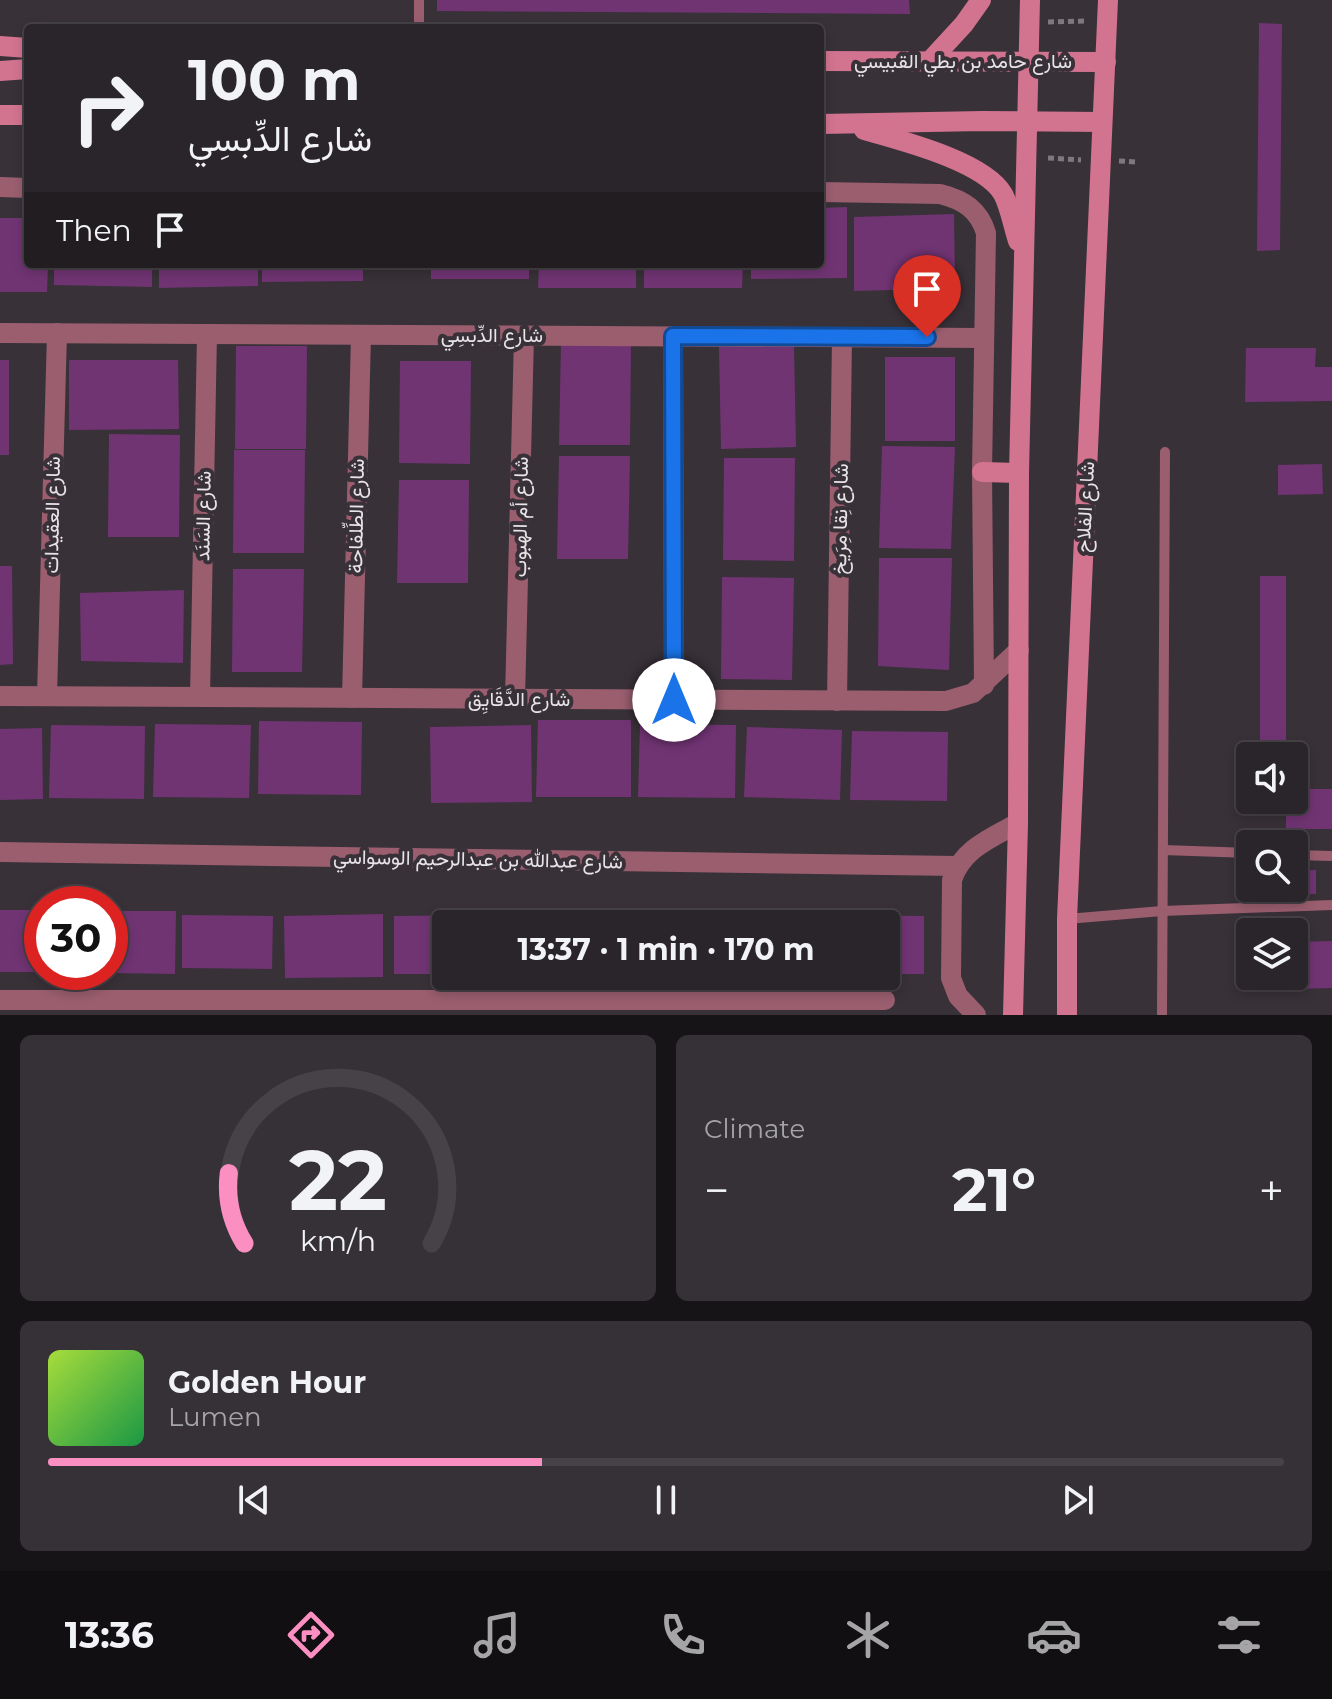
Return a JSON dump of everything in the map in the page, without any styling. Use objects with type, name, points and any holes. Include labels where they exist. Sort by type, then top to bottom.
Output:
[{"type":"main road","points":[[929,62],[981,0]]},
{"type":"main road","points":[[1013,1015],[1018,823],[1019,473],[1030,0]]},
{"type":"main road","name":"شارع الفلاح","points":[[1067,1015],[1067,919],[1108,0]]},
{"type":"main road","points":[[0,46],[24,48]]},
{"type":"main road","name":"شارع حامد بن بطي القبيسي","points":[[824,61],[1106,62]]},
{"type":"main road","points":[[0,71],[24,69]]},
{"type":"main road","points":[[0,131],[16,115]]},
{"type":"main road","points":[[824,124],[1102,122]]},
{"type":"main road","points":[[845,124],[945,154],[989,181],[1002,192],[1023,257]]},
{"type":"main road","points":[[982,472],[1019,473]]},
{"type":"street","points":[[0,187],[24,188]]},
{"type":"street","points":[[824,192],[940,194],[956,198],[981,217],[986,233],[982,472],[984,685]]},
{"type":"street","name":"شارع الدِّبسِي","points":[[0,333],[984,338]]},
{"type":"street","name":"شارع العقيدات","points":[[47,696],[57,333]]},
{"type":"street","name":"شارع السَنَد","points":[[200,697],[207,334]]},
{"type":"street","name":"شارع الطِّلفاحة","points":[[352,698],[361,335]]},
{"type":"street","name":"شارع أم الهبوب","points":[[515,699],[524,336]]},
{"type":"street","points":[[673,336],[674,700]]},
{"type":"street","name":"شارع نِقا مِرَيخ","points":[[837,701],[842,337]]},
{"type":"street","name":"شارع الدَّقَايِق","points":[[0,696],[946,701],[960,699],[984,685],[1019,650]]},
{"type":"street","points":[[967,1011],[954,987],[949,969],[950,895],[957,866],[974,849],[1018,823]]},
{"type":"street","name":"شارع عبدالله بن عبدالرحيم الوسواسي","points":[[0,852],[957,866]]},
{"type":"street","points":[[0,1000],[44,1008],[789,1008],[885,1000]]},
{"type":"lane","points":[[419,0],[419,24]]},
{"type":"lane","points":[[1162,1015],[1165,452]]},
{"type":"lane","points":[[1163,850],[1236,853]]},
{"type":"lane","points":[[1308,855],[1332,856]]},
{"type":"lane","points":[[1067,919],[1162,911],[1332,905]]},
{"type":"building","points":[[437,0],[909,0],[910,14],[437,11]]},
{"type":"building","points":[[1259,23],[1282,24],[1280,250],[1257,251]]},
{"type":"building","points":[[847,207],[847,278],[751,279],[751,268],[824,268],[824,208]]},
{"type":"building","points":[[954,214],[955,280],[893,281],[893,290],[854,291],[854,217]]},
{"type":"building","points":[[0,218],[24,218],[24,268],[48,268],[47,292],[0,292]]},
{"type":"building","points":[[54,268],[152,268],[152,287],[54,285]]},
{"type":"building","points":[[159,268],[258,268],[258,286],[159,288]]},
{"type":"building","points":[[262,268],[363,268],[363,281],[262,282]]},
{"type":"building","points":[[431,268],[529,268],[529,279],[431,279]]},
{"type":"building","points":[[539,268],[636,268],[636,288],[538,288]]},
{"type":"building","points":[[644,268],[743,268],[742,288],[644,288]]},
{"type":"building","points":[[561,342],[631,342],[630,445],[559,445]]},
{"type":"building","points":[[794,345],[796,447],[721,449],[719,347]]},
{"type":"building","points":[[236,346],[307,346],[306,449],[235,449]]},
{"type":"building","points":[[1246,348],[1316,348],[1315,367],[1332,367],[1332,401],[1245,402]]},
{"type":"building","points":[[885,357],[955,357],[955,441],[885,441]]},
{"type":"building","points":[[0,360],[9,360],[9,455],[0,455]]},
{"type":"building","points":[[69,360],[178,360],[179,429],[69,430]]},
{"type":"building","points":[[400,361],[471,361],[470,464],[399,463]]},
{"type":"building","points":[[109,434],[180,435],[179,537],[108,537]]},
{"type":"building","points":[[882,446],[955,447],[951,549],[879,548]]},
{"type":"building","points":[[234,450],[305,450],[304,553],[233,553]]},
{"type":"building","points":[[559,456],[630,456],[628,559],[557,559]]},
{"type":"building","points":[[724,458],[795,458],[794,561],[723,560]]},
{"type":"building","points":[[1322,464],[1323,494],[1278,495],[1278,465]]},
{"type":"building","points":[[399,480],[469,480],[468,583],[397,583]]},
{"type":"building","points":[[879,558],[952,558],[949,670],[878,666]]},
{"type":"building","points":[[0,566],[12,566],[13,664],[0,665]]},
{"type":"building","points":[[233,569],[304,569],[302,672],[232,672]]},
{"type":"building","points":[[1260,576],[1286,576],[1286,742],[1260,742]]},
{"type":"building","points":[[722,577],[794,578],[792,680],[721,679]]},
{"type":"building","points":[[184,590],[183,663],[81,661],[80,593]]},
{"type":"building","points":[[538,720],[631,720],[631,797],[536,797]]},
{"type":"building","points":[[259,721],[362,722],[361,795],[258,794]]},
{"type":"building","points":[[155,724],[251,725],[249,798],[153,797]]},
{"type":"building","points":[[640,724],[736,725],[735,798],[638,797]]},
{"type":"building","points":[[51,725],[145,726],[144,799],[49,798]]},
{"type":"building","points":[[531,725],[532,802],[431,803],[430,727]]},
{"type":"building","points":[[747,727],[842,730],[840,800],[744,797]]},
{"type":"building","points":[[42,728],[43,799],[0,800],[0,729]]},
{"type":"building","points":[[852,731],[948,732],[947,801],[850,800]]},
{"type":"building","points":[[1308,789],[1332,789],[1332,829],[1286,829],[1286,814],[1308,814]]},
{"type":"building","points":[[1308,870],[1316,870],[1316,894],[1308,894]]},
{"type":"building","points":[[0,910],[24,910],[24,972],[0,972]]},
{"type":"building","points":[[128,911],[176,911],[175,974],[128,973]]},
{"type":"building","points":[[383,914],[383,977],[285,978],[284,916]]},
{"type":"building","points":[[182,915],[273,916],[272,969],[182,968]]},
{"type":"building","points":[[394,916],[432,916],[432,974],[394,974]]},
{"type":"building","points":[[900,916],[924,916],[924,974],[900,974]]},
{"type":"building","points":[[1332,941],[1332,988],[1308,989],[1308,942]]},
{"type":"route","points":[[674,700],[673,336],[927,337]]}]
